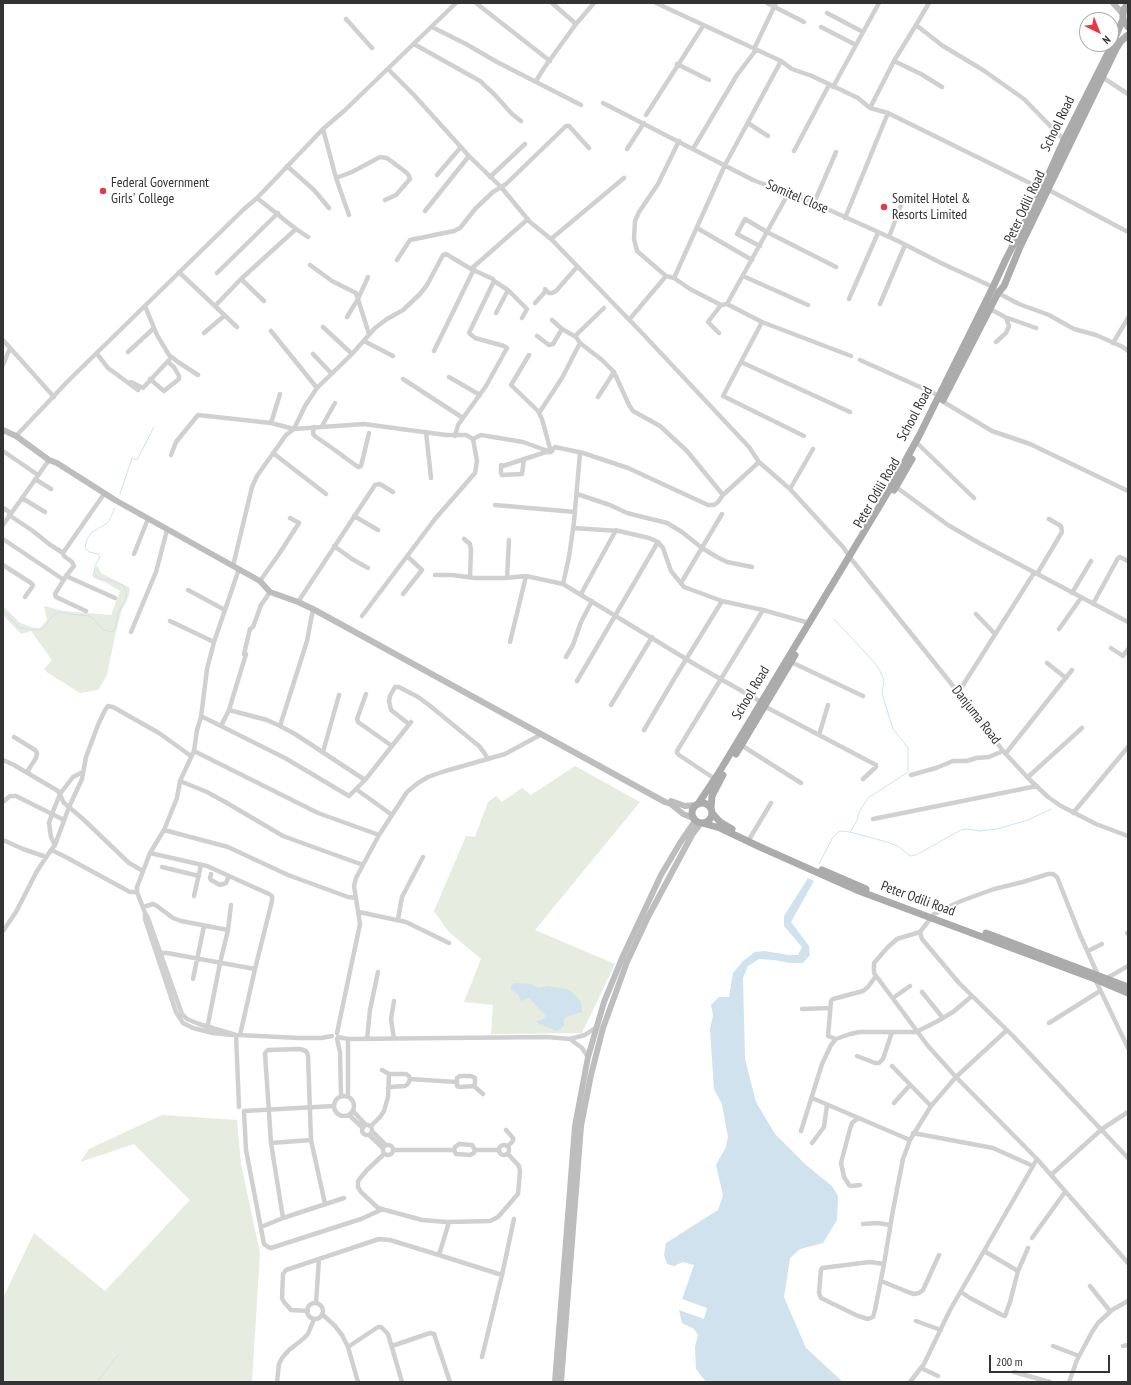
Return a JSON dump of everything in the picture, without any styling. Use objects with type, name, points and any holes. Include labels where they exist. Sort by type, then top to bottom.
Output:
[{"type":"main road","points":[[1113,3],[1123,16],[1128,27]]},
{"type":"main road","name":"School Road","points":[[697,805],[764,704],[809,623],[851,558],[941,399],[996,290],[1006,259],[1045,189],[1064,140],[1112,45],[1123,16],[1124,9],[1128,4]]},
{"type":"main road","name":"Peter Odili Road","points":[[1045,189],[1118,44],[1128,36]]},
{"type":"main road","name":"Peter Odili Road","points":[[932,916],[860,887],[750,838],[724,825],[711,810],[714,791],[764,704],[791,662],[851,558],[896,487],[920,445],[941,399],[990,309],[996,290]]},
{"type":"main road","points":[[3,430],[16,436],[49,460],[104,494],[232,566],[260,580],[270,592],[298,602],[312,609],[665,802],[672,804],[683,814],[698,821],[708,822],[710,819],[711,810],[705,804],[685,806],[670,801],[665,802]]},
{"type":"main road","points":[[697,805],[692,811],[698,821]]},
{"type":"main road","points":[[555,1382],[575,1126],[588,1056],[612,981],[638,922],[680,843],[698,821]]},
{"type":"main road","points":[[561,1382],[582,1126],[591,1075],[603,1028],[627,962],[648,917],[698,821]]},
{"type":"main road","name":"Peter Odili Road","points":[[698,821],[720,828],[760,848],[851,888],[932,916],[1096,977],[1128,993]]},
{"type":"main road","name":"Peter Odili Road","points":[[1096,977],[1107,978],[1128,987]]},
{"type":"street","points":[[16,436],[179,272],[243,210],[258,198],[323,129],[456,3]]},
{"type":"street","points":[[476,3],[550,61]]},
{"type":"street","points":[[552,3],[576,24]]},
{"type":"street","points":[[536,81],[576,24],[594,3]]},
{"type":"street","points":[[656,3],[858,98],[870,108],[888,113],[1045,189],[1128,232]]},
{"type":"street","points":[[767,3],[775,5],[804,22]]},
{"type":"street","points":[[794,151],[879,3]]},
{"type":"street","points":[[870,108],[894,61],[929,3]]},
{"type":"street","points":[[693,149],[755,49],[775,5]]},
{"type":"street","points":[[827,13],[863,32]]},
{"type":"street","points":[[346,19],[372,48]]},
{"type":"street","points":[[916,25],[943,46],[993,77],[1024,99],[1064,140]]},
{"type":"street","points":[[646,115],[677,64],[703,26]]},
{"type":"street","points":[[432,27],[581,105]]},
{"type":"street","points":[[821,27],[856,45]]},
{"type":"street","points":[[414,44],[480,81],[512,114],[521,121]]},
{"type":"street","points":[[674,278],[725,165],[781,61]]},
{"type":"street","points":[[894,61],[921,74],[942,87]]},
{"type":"street","points":[[677,64],[709,80]]},
{"type":"street","name":"Danjuma Road","points":[[388,69],[413,94],[469,156],[501,187],[528,219],[551,239],[749,447],[759,462],[790,489],[843,547],[1005,752],[1028,778],[1048,797],[1073,813],[1096,824],[1128,836]]},
{"type":"street","points":[[1102,77],[1128,94]]},
{"type":"street","name":"Somitel Close","points":[[603,103],[753,180],[814,203],[889,237],[996,290],[1019,304],[1049,315],[1074,329],[1096,335],[1128,351]]},
{"type":"street","points":[[845,218],[888,113]]},
{"type":"street","points":[[627,150],[644,123]]},
{"type":"street","points":[[748,123],[768,136]]},
{"type":"street","points":[[397,260],[410,240],[454,231],[460,228],[476,208],[493,192],[506,184],[566,126],[569,126],[588,148]]},
{"type":"street","points":[[323,129],[336,178],[349,215]]},
{"type":"street","points":[[679,141],[658,184],[639,212],[635,221],[634,239],[637,251],[666,276],[674,278],[690,289],[721,305],[727,304],[762,322],[850,356]]},
{"type":"street","points":[[490,177],[525,144]]},
{"type":"street","points":[[437,175],[461,147]]},
{"type":"street","points":[[814,203],[836,152]]},
{"type":"street","points":[[425,211],[469,156]]},
{"type":"street","points":[[336,178],[352,172],[380,157],[386,158],[407,173],[410,179],[396,195],[386,200]]},
{"type":"street","points":[[287,166],[314,190],[329,208]]},
{"type":"street","points":[[551,239],[624,178]]},
{"type":"street","points":[[727,304],[788,194]]},
{"type":"street","points":[[258,198],[296,229],[308,236]]},
{"type":"street","points":[[889,237],[904,200]]},
{"type":"street","points":[[217,272],[278,213]]},
{"type":"street","points":[[434,350],[473,269],[528,219]]},
{"type":"street","points":[[760,246],[738,234],[745,219],[767,232],[836,267]]},
{"type":"street","points":[[697,228],[752,260]]},
{"type":"street","points":[[215,306],[241,279],[296,229]]},
{"type":"street","points":[[849,299],[878,233]]},
{"type":"street","points":[[880,304],[905,245]]},
{"type":"street","points":[[232,566],[252,487],[257,476],[286,436],[294,429],[305,406],[317,388],[352,354],[369,334],[387,319],[404,310],[420,294],[427,285],[443,255],[446,254],[493,279],[508,290],[527,309],[522,318]]},
{"type":"street","points":[[310,264],[332,281],[356,293],[369,334]]},
{"type":"street","points":[[535,303],[545,292],[545,289],[552,293],[556,291],[577,267]]},
{"type":"street","points":[[179,272],[237,327]]},
{"type":"street","points":[[629,320],[666,276]]},
{"type":"street","points":[[743,276],[808,305]]},
{"type":"street","points":[[347,317],[368,277]]},
{"type":"street","points":[[241,279],[264,301]]},
{"type":"street","points":[[455,436],[458,424],[480,395],[507,348],[475,338],[469,333],[494,281]]},
{"type":"street","points":[[496,313],[508,290]]},
{"type":"street","points":[[719,333],[708,322],[721,305]]},
{"type":"street","points":[[145,306],[157,335],[172,358],[198,375]]},
{"type":"street","points":[[574,336],[604,308]]},
{"type":"street","points":[[990,309],[1005,317],[1036,328]]},
{"type":"street","points":[[204,333],[224,316]]},
{"type":"street","points":[[996,342],[1006,332],[1009,326],[1005,317]]},
{"type":"street","points":[[1113,343],[1128,318]]},
{"type":"street","points":[[552,320],[562,330],[574,336],[614,372],[633,411],[660,426],[671,436],[687,451],[723,495]]},
{"type":"street","points":[[762,322],[723,396],[804,436]]},
{"type":"street","points":[[323,327],[352,354]]},
{"type":"street","points":[[128,352],[154,328]]},
{"type":"street","points":[[537,336],[549,345],[553,344],[562,330]]},
{"type":"street","points":[[271,331],[317,388]]},
{"type":"street","points":[[3,340],[54,397]]},
{"type":"street","points":[[364,341],[393,356]]},
{"type":"street","points":[[539,413],[562,378],[580,343]]},
{"type":"street","points":[[3,365],[10,348]]},
{"type":"street","points":[[97,354],[108,368],[138,390]]},
{"type":"street","points":[[313,354],[332,373]]},
{"type":"street","points":[[529,355],[511,384],[539,413],[551,452]]},
{"type":"street","points":[[131,382],[142,388],[172,358]]},
{"type":"street","points":[[860,360],[941,399],[992,431],[1030,444],[1128,491]]},
{"type":"street","points":[[150,379],[164,391],[179,379],[174,367],[168,362]]},
{"type":"street","points":[[741,362],[850,412]]},
{"type":"street","points":[[598,397],[614,372]]},
{"type":"street","points":[[449,377],[480,395]]},
{"type":"street","points":[[403,379],[463,418]]},
{"type":"street","points":[[270,423],[280,394]]},
{"type":"street","points":[[322,426],[335,404]]},
{"type":"street","points":[[171,455],[176,442],[198,415],[270,423],[294,429],[364,424],[455,436],[466,435],[473,439],[477,461],[475,473],[435,519],[362,616]]},
{"type":"street","points":[[314,427],[313,434],[316,437],[358,467],[361,466],[369,433]]},
{"type":"street","points":[[426,432],[431,478]]},
{"type":"street","points":[[473,439],[481,435],[516,440],[551,452]]},
{"type":"street","points":[[920,445],[974,498]]},
{"type":"street","points":[[524,459],[523,471],[520,475],[502,475],[501,465],[546,452],[551,452],[555,447],[628,468],[708,506],[714,505],[718,502],[723,495],[759,462]]},
{"type":"street","points":[[790,489],[813,448]]},
{"type":"street","points":[[3,451],[51,489]]},
{"type":"street","points":[[273,453],[326,494]]},
{"type":"street","points":[[563,584],[573,528],[580,453]]},
{"type":"street","points":[[3,525],[49,460]]},
{"type":"street","points":[[298,602],[374,484],[380,484],[393,492]]},
{"type":"street","points":[[896,487],[948,524],[1081,598],[1128,622]]},
{"type":"street","points":[[63,553],[104,494]]},
{"type":"street","points":[[577,494],[610,505],[627,513],[667,523],[682,532],[702,548],[727,562],[752,567]]},
{"type":"street","points":[[22,498],[45,512]]},
{"type":"street","points":[[495,505],[575,512]]},
{"type":"street","points":[[3,508],[63,553],[74,566],[55,594],[56,597],[86,611]]},
{"type":"street","points":[[681,583],[722,514]]},
{"type":"street","points":[[354,516],[378,530]]},
{"type":"street","points":[[260,580],[299,523],[290,518]]},
{"type":"street","points":[[134,554],[148,519]]},
{"type":"street","points":[[958,693],[1062,532],[1061,526],[1049,519]]},
{"type":"street","points":[[573,528],[616,530],[649,538],[658,542],[663,548],[671,571],[684,587],[722,601],[763,610],[809,623]]},
{"type":"street","points":[[131,632],[156,572],[167,530]]},
{"type":"street","points":[[581,594],[616,530]]},
{"type":"street","points":[[3,538],[65,578],[115,598]]},
{"type":"street","points":[[464,539],[470,544],[471,550],[470,577]]},
{"type":"street","points":[[507,578],[508,540]]},
{"type":"street","points":[[577,681],[658,542]]},
{"type":"street","points":[[334,546],[368,568]]},
{"type":"street","points":[[403,594],[422,570],[407,556]]},
{"type":"street","points":[[1093,604],[1118,558],[1120,557],[1128,561]]},
{"type":"street","points":[[1072,593],[1091,561]]},
{"type":"street","points":[[3,565],[33,585],[25,597]]},
{"type":"street","points":[[239,569],[214,642],[207,669],[201,716],[194,751],[180,781],[177,798],[164,830],[150,853],[137,887],[159,954],[182,1014],[207,1029],[238,1035],[306,1038],[322,1038],[332,1036],[334,1033],[337,1037],[348,1039],[546,1037],[570,1039],[585,1035],[596,1028]]},
{"type":"street","points":[[435,575],[507,578],[526,576],[563,584],[764,704],[876,765],[876,767],[863,779]]},
{"type":"street","points":[[510,642],[526,576]]},
{"type":"street","points":[[188,590],[225,610]]},
{"type":"street","points":[[221,726],[229,710],[246,654],[244,654],[250,629],[253,627],[261,605],[270,592]]},
{"type":"street","points":[[1059,629],[1081,598]]},
{"type":"street","points":[[566,657],[573,645],[581,622],[592,601]]},
{"type":"street","points":[[644,730],[686,658],[722,601]]},
{"type":"street","points":[[280,726],[307,641],[312,609]]},
{"type":"street","points":[[715,779],[683,758],[677,752],[763,610]]},
{"type":"street","points":[[976,614],[995,634]]},
{"type":"street","points":[[170,621],[214,642]]},
{"type":"street","points":[[611,704],[652,637]]},
{"type":"street","points":[[1111,648],[1123,656],[1128,649]]},
{"type":"street","points":[[791,662],[863,696]]},
{"type":"street","points":[[1047,663],[1066,678]]},
{"type":"street","points":[[911,775],[936,768],[953,761],[967,761],[1005,752],[1072,670]]},
{"type":"street","points":[[201,716],[285,758],[348,796],[365,780],[410,723],[391,710],[389,701],[390,696],[395,687],[399,687],[424,701],[479,746],[488,759]]},
{"type":"street","points":[[366,694],[357,719],[358,722],[392,746]]},
{"type":"street","points":[[323,752],[338,695]]},
{"type":"street","points":[[819,735],[828,705]]},
{"type":"street","points":[[3,931],[9,923],[37,871],[55,845],[69,807],[82,779],[86,757],[98,725],[108,706],[113,707],[159,733],[191,756]]},
{"type":"street","points":[[229,710],[267,720],[280,726],[295,734],[365,780]]},
{"type":"street","points":[[1028,778],[1082,728]]},
{"type":"street","points":[[351,1113],[344,1116],[337,1114],[334,1106],[335,1102],[341,1096],[340,1054],[337,1037],[359,932],[359,912],[354,886],[363,864],[379,835],[407,792],[418,783],[428,777],[442,772],[505,754],[542,734]]},
{"type":"street","points":[[14,737],[35,750],[37,753],[36,758],[26,772]]},
{"type":"street","points":[[741,744],[801,783]]},
{"type":"street","points":[[1073,813],[1128,747]]},
{"type":"street","points":[[194,751],[318,813],[379,835]]},
{"type":"street","points":[[3,760],[58,791],[64,803],[84,819],[129,863],[143,871]]},
{"type":"street","points":[[55,845],[50,837],[49,823],[52,814],[60,794],[73,777],[83,772]]},
{"type":"street","points":[[180,781],[207,792],[283,836],[363,864]]},
{"type":"street","points":[[873,819],[1037,786]]},
{"type":"street","points":[[356,789],[392,815]]},
{"type":"street","points":[[3,802],[10,796],[16,796],[64,820]]},
{"type":"street","points":[[750,838],[771,803]]},
{"type":"street","points":[[164,830],[228,847],[288,875],[348,897],[356,898]]},
{"type":"street","points":[[3,840],[46,857]]},
{"type":"street","points":[[51,850],[130,892],[138,892]]},
{"type":"street","points":[[150,853],[207,866],[272,896],[238,1035],[239,1107]]},
{"type":"street","points":[[398,919],[402,896],[423,857]]},
{"type":"street","points":[[194,896],[201,865]]},
{"type":"street","points":[[162,867],[199,876]]},
{"type":"street","points":[[211,874],[211,880],[220,885],[226,883],[229,876]]},
{"type":"street","points":[[1128,1048],[1100,991],[1088,951],[1057,877],[1053,874],[994,888],[961,901],[932,916],[920,932],[898,939],[888,947],[874,963],[874,973],[916,1032],[956,1077],[1037,1159],[1128,1263]]},
{"type":"street","points":[[143,907],[153,904],[172,918],[228,930]]},
{"type":"street","points":[[207,1029],[228,930],[231,905]]},
{"type":"street","points":[[359,912],[398,919],[449,943]]},
{"type":"street","points":[[193,979],[204,926]]},
{"type":"street","points":[[920,932],[922,939],[972,996],[1007,1030],[1128,1158]]},
{"type":"street","points":[[1088,951],[1102,944]]},
{"type":"street","points":[[159,954],[167,953],[254,969]]},
{"type":"street","points":[[1107,978],[1128,966]]},
{"type":"street","points":[[367,1039],[371,1004],[378,972]]},
{"type":"street","points":[[836,1039],[828,1036],[831,1002],[833,999],[863,991],[876,976]]},
{"type":"street","points":[[893,998],[910,986]]},
{"type":"street","points":[[1049,1023],[1100,991]]},
{"type":"street","points":[[922,992],[943,1018]]},
{"type":"street","points":[[802,1131],[822,1064],[831,1045],[836,1039],[860,1032],[916,1032],[953,1012],[972,996]]},
{"type":"street","points":[[394,1001],[391,1019],[394,1038]]},
{"type":"street","points":[[802,1009],[830,1008]]},
{"type":"street","points":[[884,1264],[870,1262],[822,1268],[819,1293],[821,1298],[858,1316],[871,1319],[875,1310],[881,1282],[903,1159],[913,1133],[931,1106],[956,1077],[1007,1030]]},
{"type":"street","points":[[857,1056],[875,1063],[880,1063],[883,1059],[892,1032]]},
{"type":"street","points":[[348,1039],[348,1097]]},
{"type":"street","points":[[570,1039],[582,1048],[588,1056]]},
{"type":"street","points":[[283,1218],[271,1143],[265,1053],[268,1050],[300,1049],[306,1051],[308,1055],[311,1140],[325,1204]]},
{"type":"street","points":[[340,1054],[348,1054]]},
{"type":"street","points":[[892,1066],[931,1106]]},
{"type":"street","points":[[382,1070],[389,1074],[406,1074],[409,1076],[410,1080]]},
{"type":"street","points":[[368,1129],[380,1117],[387,1104],[389,1074]]},
{"type":"street","points":[[456,1082],[457,1078],[460,1076],[472,1076],[475,1078],[474,1086]]},
{"type":"street","points":[[410,1080],[456,1082]]},
{"type":"street","points":[[389,1087],[405,1086],[410,1080]]},
{"type":"street","points":[[456,1082],[457,1086],[460,1087],[474,1086],[483,1094]]},
{"type":"street","points":[[894,1103],[910,1085]]},
{"type":"street","points":[[341,1096],[348,1097],[354,1102],[351,1113]]},
{"type":"street","points":[[812,1098],[910,1140]]},
{"type":"street","points":[[812,1143],[824,1127],[827,1105]]},
{"type":"street","points":[[334,1106],[244,1111],[246,1150],[264,1244],[271,1248],[361,1219],[383,1209]]},
{"type":"street","points":[[1051,1175],[1102,1129],[1128,1112]]},
{"type":"street","points":[[351,1113],[368,1129],[389,1155],[393,1150]]},
{"type":"street","points":[[858,1118],[852,1123],[841,1163],[844,1177],[849,1185],[860,1185]]},
{"type":"street","points":[[506,1130],[513,1138],[513,1141],[508,1146]]},
{"type":"street","points":[[913,1133],[993,1148],[1033,1166]]},
{"type":"street","points":[[271,1143],[311,1140]]},
{"type":"street","points":[[454,1150],[456,1145],[459,1144],[472,1145],[475,1150]]},
{"type":"street","points":[[500,1150],[502,1145],[508,1146]]},
{"type":"street","points":[[454,1150],[393,1150],[390,1146],[384,1149],[361,1176],[357,1184],[361,1192],[375,1205],[383,1209],[422,1220],[449,1222],[490,1221],[498,1217],[518,1194],[519,1166],[508,1154]]},
{"type":"street","points":[[508,1146],[510,1150],[508,1154]]},
{"type":"street","points":[[454,1150],[458,1155],[470,1155],[474,1153],[475,1150]]},
{"type":"street","points":[[475,1150],[500,1150]]},
{"type":"street","points":[[500,1150],[502,1155],[508,1154]]},
{"type":"street","points":[[910,1382],[921,1368],[950,1310],[1037,1159]]},
{"type":"street","points":[[1032,1238],[1065,1192]]},
{"type":"street","points":[[261,1227],[283,1218],[344,1198]]},
{"type":"street","points":[[482,1357],[514,1219]]},
{"type":"street","points":[[439,1255],[449,1222]]},
{"type":"street","points":[[863,1224],[877,1223],[890,1225]]},
{"type":"street","points":[[308,1311],[292,1310],[284,1302],[282,1298],[283,1274],[286,1270],[379,1239],[390,1240],[502,1275]]},
{"type":"street","points":[[961,1292],[980,1304],[1005,1316],[1018,1271],[1028,1248]]},
{"type":"street","points":[[984,1251],[1018,1271]]},
{"type":"street","points":[[881,1282],[914,1294],[919,1294],[923,1290],[939,1255]]},
{"type":"street","points":[[316,1303],[319,1259]]},
{"type":"street","points":[[1090,1286],[1102,1299],[1110,1311]]},
{"type":"street","points":[[1069,1382],[1079,1356],[1095,1327],[1110,1311],[1128,1301]]},
{"type":"street","points":[[316,1303],[322,1307],[323,1311],[319,1318],[314,1319],[309,1316],[308,1311],[309,1306],[316,1303]]},
{"type":"street","points":[[322,1314],[342,1335],[348,1347],[358,1382]]},
{"type":"street","points":[[276,1382],[279,1364],[282,1358],[289,1350],[304,1339],[308,1334],[314,1319]]},
{"type":"street","points":[[916,1321],[940,1330]]},
{"type":"street","points":[[348,1347],[378,1327],[381,1327],[388,1334],[402,1382]]},
{"type":"street","points":[[392,1346],[430,1333],[434,1334],[450,1382]]},
{"type":"street","points":[[1053,1346],[1079,1356]]},
{"type":"street","points":[[921,1368],[938,1376]]},
{"type":"street","points":[[1014,1372],[1050,1382]]},
{"type":"shaded area","points":[[97,565],[101,573],[130,588],[116,631],[107,675],[98,690],[80,693],[44,669],[52,660],[31,631],[21,634],[3,615],[3,606],[20,623],[34,628],[40,628],[47,620],[44,606],[64,611],[111,615],[120,591],[105,582],[94,578],[92,575]]},
{"type":"shaded area","points":[[575,766],[640,802],[535,930],[615,964],[582,1033],[491,1034],[493,1005],[464,1002],[481,959],[449,932],[434,911],[466,836],[475,837],[488,802],[496,796],[502,802],[522,788],[531,795]]},
{"type":"shaded area","points":[[162,1115],[237,1120],[241,1164],[260,1253],[252,1382],[3,1382],[3,1298],[34,1233],[105,1291],[190,1200],[134,1144],[80,1162],[89,1149]]},
{"type":"water","points":[[808,878],[814,881],[791,922],[809,946],[810,955],[803,963],[759,959],[748,966],[743,978],[745,1059],[756,1102],[775,1134],[806,1165],[832,1186],[838,1196],[837,1220],[823,1243],[800,1249],[790,1258],[784,1297],[806,1348],[843,1382],[706,1382],[696,1369],[695,1347],[698,1335],[694,1329],[682,1323],[679,1310],[704,1319],[707,1308],[682,1299],[694,1265],[683,1262],[674,1266],[667,1264],[664,1255],[666,1243],[718,1210],[723,1195],[716,1165],[726,1147],[728,1137],[722,1104],[714,1089],[710,1029],[713,1015],[711,1005],[719,997],[729,997],[733,973],[743,961],[755,952],[764,951],[798,955],[802,947],[784,926],[784,916]]},
{"type":"water","points":[[515,983],[531,984],[538,988],[548,986],[570,990],[581,1002],[582,1012],[568,1016],[564,1019],[564,1026],[557,1031],[539,1024],[536,1021],[542,1020],[546,1016],[529,998],[521,1001],[518,994],[511,990],[511,985]]},
{"type":"waterway","points":[[120,494],[132,458],[137,460],[154,427]]},
{"type":"waterway","points":[[3,610],[19,628],[39,630],[45,627],[53,615],[60,612],[89,616],[95,620],[103,630],[110,632],[115,630],[118,613],[126,599],[126,592],[123,585],[110,580],[100,579],[95,575],[95,566],[100,557],[98,554],[89,552],[85,548],[87,539],[92,532],[109,521],[115,508]]},
{"type":"waterway","points":[[834,619],[874,662],[880,671],[884,680],[882,694],[893,729],[908,748],[908,772],[868,798],[859,812],[857,821],[850,832]]},
{"type":"waterway","points":[[819,864],[833,837],[840,831],[850,832],[887,842],[898,846],[910,856],[916,855],[961,830],[967,829],[980,831],[997,829],[1028,820],[1051,809]]},
{"type":"waterway","points":[[97,1382],[119,1354]]},
{"type":"place","name":"Federal Government Girls' College","points":[[103,191]]},
{"type":"place","name":"Somitel Hotel & Resorts Limited","points":[[884,207]]}]
